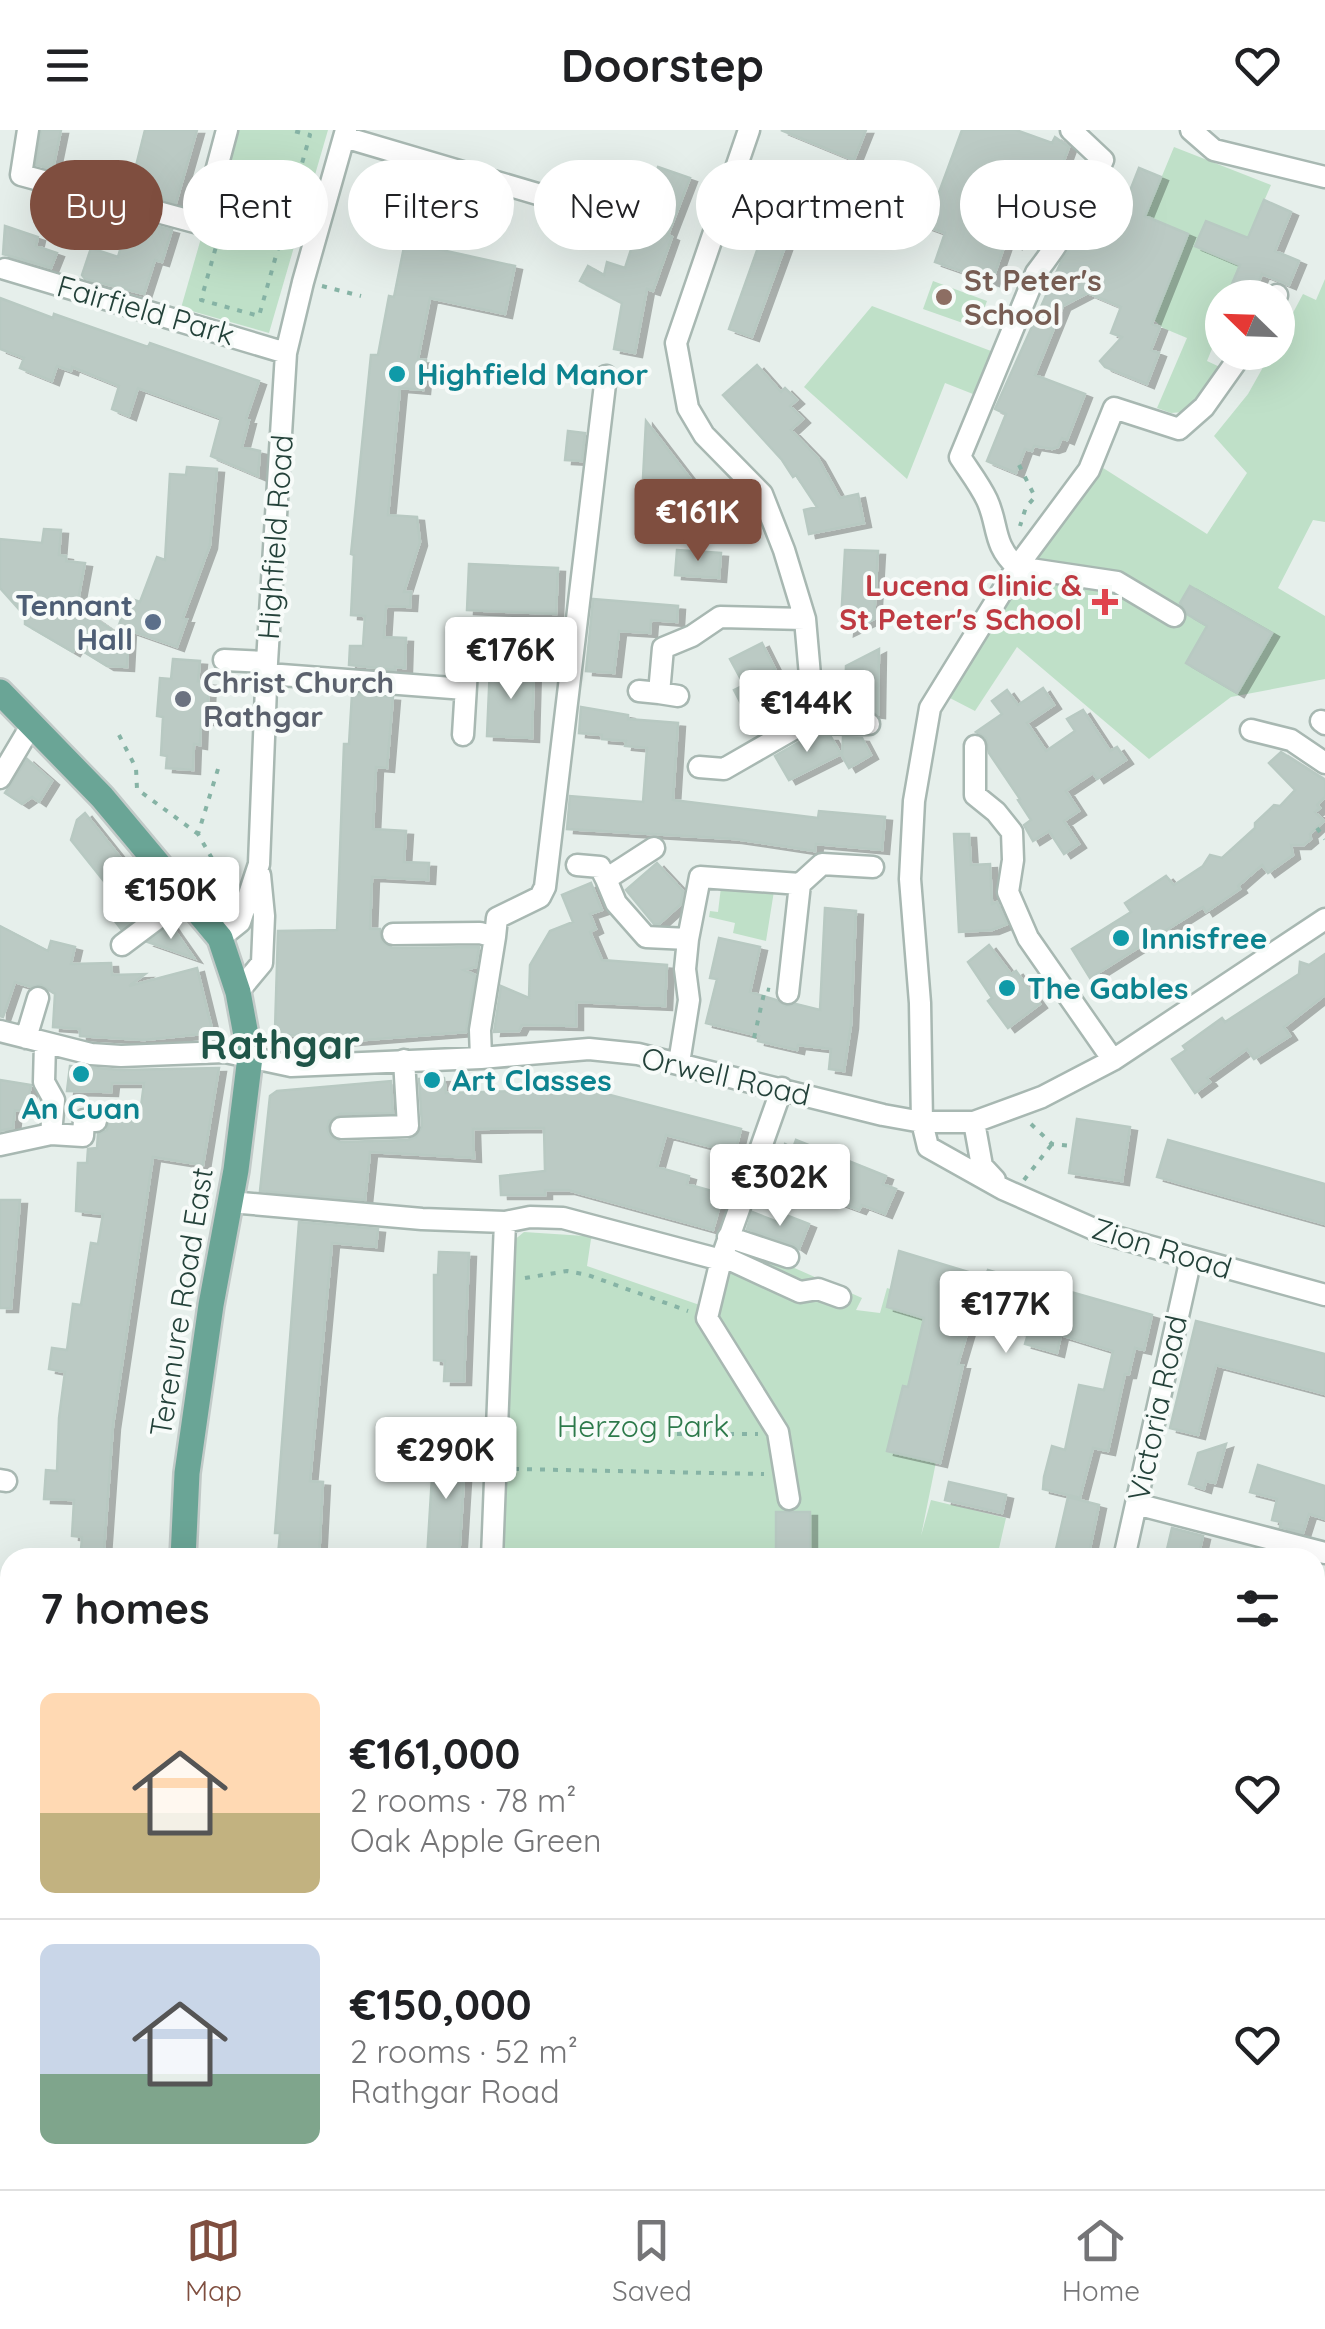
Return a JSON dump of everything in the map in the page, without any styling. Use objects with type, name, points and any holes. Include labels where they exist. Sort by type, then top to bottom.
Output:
[{"type":"main road","points":[[0,692],[102,797],[220,938]]},
{"type":"main road","name":"Terenure Road East","points":[[183,1548],[187,1474],[250,1058],[238,992],[220,938]]},
{"type":"street","points":[[28,130],[21,175],[183,217]]},
{"type":"street","points":[[222,160],[227,130]]},
{"type":"street","points":[[749,130],[676,343],[688,408],[704,436],[762,494],[784,550],[805,619],[814,721]]},
{"type":"street","points":[[1071,130],[1103,160],[1091,189],[1056,248],[1036,273],[960,456],[988,502],[995,535],[1005,556],[1017,567],[1117,582],[1174,616]]},
{"type":"street","points":[[1191,130],[1214,150],[1325,178]]},
{"type":"street","points":[[345,134],[534,192]]},
{"type":"street","name":"Highfield Road","points":[[220,938],[240,922],[259,864],[286,353],[345,134]]},
{"type":"street","name":"Fairfield Park","points":[[4,268],[286,353]]},
{"type":"street","points":[[922,1122],[920,1003],[910,879],[914,801],[930,708],[1017,567],[1089,470],[1114,408],[1180,430],[1204,406],[1230,370]]},
{"type":"street","points":[[481,1058],[480,1030],[497,918],[540,897],[545,887],[606,376]]},
{"type":"street","points":[[659,693],[663,648],[692,636],[720,617],[805,619]]},
{"type":"street","points":[[463,735],[469,637],[558,642]]},
{"type":"street","points":[[224,660],[465,689]]},
{"type":"street","points":[[700,767],[724,769],[804,723],[869,724]]},
{"type":"street","points":[[0,778],[32,724]]},
{"type":"street","points":[[1251,730],[1291,740],[1325,763]]},
{"type":"street","points":[[976,746],[975,795],[1012,832],[1014,860],[1008,892],[1028,938],[1113,1060]]},
{"type":"street","points":[[606,879],[654,848]]},
{"type":"street","points":[[238,992],[262,962],[264,916],[259,864]]},
{"type":"street","points":[[788,994],[800,884],[822,864],[873,867]]},
{"type":"street","points":[[577,865],[600,867],[616,904],[646,936],[688,940]]},
{"type":"street","points":[[679,1063],[689,1000],[685,969],[688,940],[700,877],[800,884]]},
{"type":"street","points":[[122,945],[186,896]]},
{"type":"street","name":"Orwell Road","points":[[0,1031],[91,1054],[225,1052],[291,1066],[589,1049],[638,1054],[922,1122],[974,1122],[1042,1097],[1159,1038],[1325,919]]},
{"type":"street","points":[[393,934],[495,936]]},
{"type":"street","points":[[38,998],[35,1040],[44,1082],[54,1100],[51,1134]]},
{"type":"street","points":[[341,1128],[408,1126],[404,1060]]},
{"type":"street","points":[[782,1088],[724,1251],[706,1318],[778,1432],[789,1498]]},
{"type":"street","points":[[0,1145],[51,1134],[83,1136],[84,1120],[96,1121]]},
{"type":"street","name":"Zion Road","points":[[922,1122],[928,1147],[1003,1189],[1106,1234],[1325,1296]]},
{"type":"street","points":[[974,1122],[982,1166],[1003,1189]]},
{"type":"street","points":[[230,1202],[504,1222],[530,1217],[563,1218],[724,1251],[788,1257]]},
{"type":"street","points":[[491,1548],[485,1506],[504,1222]]},
{"type":"street","points":[[724,1251],[800,1292],[818,1289],[840,1297]]},
{"type":"street","name":"Victoria Road","points":[[1126,1548],[1191,1258]]},
{"type":"street","points":[[1136,1504],[1309,1548]]},
{"type":"path","points":[[290,130],[310,136],[303,160]]},
{"type":"path","points":[[208,250],[201,300],[259,316],[278,250]]},
{"type":"path","points":[[321,285],[361,296]]},
{"type":"path","points":[[1019,465],[1035,497],[1026,507],[1020,526]]},
{"type":"path","points":[[119,735],[136,768],[137,789],[198,834],[227,884]]},
{"type":"path","points":[[198,834],[218,769]]},
{"type":"path","points":[[1317,828],[1325,838]]},
{"type":"path","points":[[754,1038],[765,989],[788,994]]},
{"type":"path","points":[[1023,1118],[1052,1144],[1073,1146]]},
{"type":"path","points":[[1026,1177],[1052,1144]]},
{"type":"path","points":[[520,1287],[524,1278],[566,1272],[588,1274],[706,1318]]},
{"type":"path","points":[[677,1434],[742,1436],[778,1432]]},
{"type":"path","points":[[512,1470],[785,1475]]},
{"type":"green space","points":[[232,130],[328,130],[319,160],[223,160]]},
{"type":"green space","points":[[1174,147],[1271,185],[1248,238],[1206,221],[1196,247],[1240,265],[1233,280],[1205,280],[1205,370],[1220,370],[1184,412],[1157,408],[1187,338],[1153,319],[1145,217]]},
{"type":"green space","points":[[198,250],[293,250],[269,333],[181,308]]},
{"type":"green space","points":[[1325,279],[1325,522],[1313,520],[1278,588],[1325,616],[1325,679],[1231,697],[1149,759],[1017,647],[975,711],[946,696],[1014,586],[1100,466],[1207,534],[1247,473],[1214,436],[1248,394],[1261,370],[1295,370],[1295,309],[1303,294],[1316,300]]},
{"type":"green space","points":[[933,281],[987,301],[977,328],[923,309]]},
{"type":"green space","points":[[872,306],[991,351],[973,394],[945,383],[907,479],[804,387]]},
{"type":"green space","points":[[721,887],[774,891],[766,941],[733,933],[735,923],[709,917],[710,911],[718,912]]},
{"type":"green space","name":"Herzog Park","points":[[524,1232],[585,1236],[600,1233],[591,1239],[587,1266],[717,1311],[737,1252],[781,1262],[862,1298],[856,1310],[880,1313],[887,1288],[893,1290],[924,1318],[908,1387],[903,1386],[887,1451],[936,1462],[921,1536],[931,1500],[1006,1518],[999,1548],[502,1548],[513,1241]]},
{"type":"building","points":[[41,130],[61,130],[55,160],[37,160]]},
{"type":"building","points":[[145,130],[197,130],[188,160],[183,160],[176,203],[163,199],[163,160],[138,160]]},
{"type":"building","points":[[781,130],[866,130],[854,160]]},
{"type":"building","points":[[962,130],[1016,130],[1052,143],[1055,137],[1069,147],[1064,160],[960,160],[960,250],[1003,250],[992,282],[935,262],[945,233],[940,231],[940,190]]},
{"type":"building","points":[[1139,168],[1161,177],[1145,216],[1188,234],[1152,324],[1160,327],[1151,350],[1159,353],[1147,384],[1105,367],[1100,361],[1122,337],[1111,333],[1121,307],[1088,293],[1063,306],[1035,375],[1085,394],[1067,440],[1062,438],[1058,447],[1052,449],[1025,449],[1016,473],[987,461],[1006,414],[995,409],[1061,262],[1069,250],[1133,250],[1133,183]]},
{"type":"building","points":[[676,173],[690,178],[676,214]]},
{"type":"building","points":[[1264,200],[1291,212],[1275,251],[1299,261],[1291,280],[1262,274],[1260,280],[1234,280],[1240,265],[1195,246],[1206,221],[1248,238]]},
{"type":"building","points":[[5,226],[30,234],[30,250],[57,253],[51,268],[3,254]]},
{"type":"building","points":[[163,228],[172,230],[162,262],[155,260],[144,294],[82,275],[90,250],[118,257],[120,250],[163,250]]},
{"type":"building","points":[[403,250],[442,250],[515,266],[505,314],[430,298],[418,359],[426,360],[423,390],[400,388],[388,515],[417,517],[420,542],[404,592],[411,592],[410,607],[386,606],[384,637],[406,638],[405,668],[395,670],[349,665],[350,646],[363,646],[365,616],[351,615],[351,554],[371,355],[378,355],[389,296],[394,297]]},
{"type":"building","points":[[631,250],[667,250],[653,291],[647,289],[635,353],[614,349],[622,303],[580,281],[588,266],[604,275],[607,262],[625,268]]},
{"type":"building","points":[[757,250],[784,250],[752,337],[729,329]]},
{"type":"building","points":[[0,298],[259,381],[246,419],[249,420],[242,447],[260,451],[258,476],[211,456],[221,418],[138,388],[129,416],[112,409],[119,386],[72,367],[71,371],[57,366],[52,381],[20,368],[24,358],[0,349]]},
{"type":"building","points":[[757,365],[781,392],[785,388],[797,400],[790,406],[803,419],[791,430],[818,458],[840,498],[858,494],[864,523],[809,534],[804,510],[817,507],[796,475],[793,477],[723,395]]},
{"type":"building","points":[[646,421],[709,503],[674,531],[657,510],[668,511],[643,478]]},
{"type":"building","points":[[568,431],[585,433],[582,461],[565,460]]},
{"type":"building","points":[[187,467],[217,469],[210,545],[183,618],[187,619],[177,647],[129,630],[127,667],[107,666],[76,647],[73,652],[25,624],[25,616],[0,588],[0,539],[42,543],[44,529],[61,530],[59,555],[66,556],[66,561],[85,563],[77,606],[116,633],[129,598],[140,602],[157,557],[165,560],[170,474],[186,475]]},
{"type":"building","points":[[677,550],[721,553],[719,578],[675,575]]},
{"type":"building","points":[[845,550],[878,551],[874,619],[847,632],[848,622],[841,622]]},
{"type":"building","points":[[469,564],[558,568],[556,614],[467,610]]},
{"type":"building","points":[[1190,586],[1272,633],[1237,693],[1186,663],[1207,626],[1187,614],[1180,603]]},
{"type":"building","points":[[593,599],[678,606],[677,622],[651,620],[650,633],[619,631],[614,673],[586,671]]},
{"type":"building","points":[[762,643],[775,669],[763,676],[776,703],[788,697],[796,712],[764,730],[756,713],[748,717],[734,690],[744,685],[730,659]]},
{"type":"building","points":[[879,649],[878,714],[845,710],[846,666]]},
{"type":"building","name":"Christ Church Rathgar","points":[[173,659],[200,661],[198,681],[209,682],[207,721],[201,721],[200,745],[194,744],[193,770],[166,768],[167,756],[161,755],[163,717],[157,716],[160,678],[171,679]]},
{"type":"building","points":[[490,666],[534,667],[532,738],[487,736]]},
{"type":"building","points":[[1043,688],[1054,705],[1027,723],[1046,751],[1075,731],[1067,719],[1083,710],[1110,751],[1117,747],[1126,760],[1097,779],[1093,773],[1066,791],[1079,811],[1064,821],[1079,844],[1064,854],[1049,831],[1033,841],[1024,825],[1031,820],[989,753],[986,738],[976,732],[1002,714],[992,701],[1007,690],[1018,705]]},
{"type":"building","points":[[352,694],[393,697],[387,768],[376,767],[373,829],[406,831],[404,862],[429,863],[428,880],[372,877],[370,929],[380,929],[382,942],[392,948],[479,947],[476,967],[464,970],[475,975],[466,1032],[314,1044],[313,1036],[279,1035],[275,1030],[278,931],[337,930],[344,744],[349,744]]},
{"type":"building","points":[[581,707],[628,715],[628,719],[678,723],[673,800],[818,818],[819,811],[885,817],[882,850],[816,844],[815,851],[735,839],[567,829],[570,796],[643,802],[647,748],[625,746],[626,741],[602,739],[602,735],[579,733]]},
{"type":"building","points":[[808,737],[831,737],[841,754],[789,780],[775,756]]},
{"type":"building","points":[[843,737],[862,738],[871,755],[849,768],[842,756]]},
{"type":"building","points":[[1281,752],[1325,780],[1325,797],[1315,812],[1324,821],[1310,834],[1311,839],[1304,845],[1291,845],[1293,855],[1268,873],[1262,865],[1238,886],[1240,889],[1206,912],[1203,907],[1090,978],[1072,949],[1131,912],[1125,903],[1166,876],[1174,885],[1203,866],[1210,855],[1222,858],[1274,805],[1280,806],[1295,790],[1269,763]]},
{"type":"building","points":[[27,759],[52,781],[39,802],[32,797],[22,804],[5,793]]},
{"type":"building","points":[[85,813],[156,902],[121,929],[114,920],[127,910],[71,840],[77,820]]},
{"type":"building","points":[[954,834],[969,834],[971,865],[990,864],[992,904],[997,902],[1007,924],[992,930],[959,932]]},
{"type":"building","points":[[657,863],[683,891],[681,904],[654,924],[626,890]]},
{"type":"building","points":[[591,883],[602,910],[590,914],[596,929],[590,932],[602,960],[667,965],[665,1006],[576,1002],[576,1026],[522,1025],[519,1031],[494,1032],[501,986],[529,998],[530,965],[550,931],[573,922],[562,895]]},
{"type":"building","points":[[825,908],[856,911],[851,1025],[844,1071],[829,1069],[831,1049],[798,1045],[797,1050],[706,1023],[717,979],[710,978],[719,938],[760,947],[750,992],[786,1006],[796,1004],[820,1010]]},
{"type":"building","points":[[171,925],[175,931],[194,958],[148,942]]},
{"type":"building","points":[[0,926],[48,951],[51,941],[75,947],[71,964],[111,963],[112,975],[145,974],[129,986],[197,968],[213,1033],[144,1040],[80,1036],[80,1029],[53,1027],[55,994],[41,985],[31,987],[15,982],[3,1017],[0,1016]]},
{"type":"building","name":"The Gables","points":[[989,945],[1011,974],[1016,971],[1040,1004],[1008,1028],[988,1001],[992,998],[968,962]]},
{"type":"building","points":[[1325,954],[1325,995],[1284,1027],[1290,1036],[1254,1059],[1247,1049],[1207,1078],[1210,1082],[1195,1093],[1172,1059],[1186,1050],[1183,1046],[1222,1018],[1225,1022],[1299,974],[1300,962],[1309,965]]},
{"type":"building","points":[[70,1066],[121,1070],[219,1068],[203,1165],[153,1157],[113,1425],[104,1548],[81,1548],[82,1537],[72,1536],[74,1500],[44,1499],[46,1470],[57,1471],[65,1372],[49,1369],[52,1348],[67,1350],[73,1304],[81,1305],[91,1243],[98,1244],[103,1214],[76,1211],[78,1163],[87,1163],[88,1149],[97,1148],[98,1134],[107,1130],[109,1119],[139,1122],[144,1083],[112,1083],[111,1092],[67,1091]]},
{"type":"building","points":[[444,1078],[446,1093],[587,1089],[741,1129],[735,1153],[666,1135],[657,1167],[689,1176],[687,1184],[723,1194],[713,1230],[568,1190],[545,1190],[545,1195],[501,1195],[500,1176],[545,1171],[544,1128],[473,1129],[474,1158],[370,1152],[365,1200],[260,1191],[270,1096],[277,1091],[391,1081],[393,1113],[340,1114],[329,1121],[327,1129],[340,1142],[408,1140],[416,1137],[422,1126],[419,1079]]},
{"type":"building","points":[[0,1080],[31,1085],[26,1111],[15,1110],[13,1128],[0,1131]]},
{"type":"building","points":[[1077,1119],[1130,1127],[1122,1181],[1069,1173]]},
{"type":"building","points":[[796,1140],[886,1176],[883,1184],[896,1189],[885,1214],[862,1205],[859,1210],[821,1196],[822,1192],[796,1182],[798,1177],[776,1168],[785,1144],[793,1148]]},
{"type":"building","points":[[1168,1140],[1325,1184],[1325,1224],[1157,1177]]},
{"type":"building","points":[[0,1200],[20,1200],[11,1308],[0,1308]]},
{"type":"building","points":[[752,1212],[780,1223],[783,1214],[809,1224],[799,1249],[747,1229]]},
{"type":"building","points":[[299,1222],[378,1229],[376,1247],[332,1243],[310,1481],[323,1482],[320,1548],[279,1548],[280,1533],[275,1533]]},
{"type":"building","points":[[899,1251],[985,1277],[988,1270],[1031,1283],[1052,1307],[1057,1288],[1152,1315],[1144,1350],[1135,1348],[1129,1374],[1125,1374],[1108,1451],[1093,1448],[1080,1498],[1043,1489],[1044,1477],[1052,1446],[1065,1450],[1079,1385],[1104,1390],[1113,1351],[1061,1335],[1057,1353],[1025,1344],[1028,1334],[972,1317],[958,1364],[963,1365],[940,1463],[887,1451],[903,1386],[908,1387],[924,1318],[887,1307]]},
{"type":"building","points":[[439,1252],[469,1253],[464,1381],[444,1381],[445,1361],[434,1360],[434,1275],[438,1275]]},
{"type":"building","points":[[1196,1321],[1325,1354],[1325,1394],[1216,1365],[1198,1435],[1170,1428]]},
{"type":"building","points":[[434,1444],[466,1447],[460,1548],[428,1548]]},
{"type":"building","points":[[1226,1444],[1215,1483],[1206,1481],[1204,1489],[1189,1484],[1198,1453]]},
{"type":"building","points":[[1258,1465],[1325,1486],[1325,1519],[1309,1514],[1303,1533],[1280,1527],[1281,1522],[1272,1520],[1277,1499],[1250,1492]]},
{"type":"building","points":[[949,1482],[1006,1495],[1002,1513],[945,1500]]},
{"type":"building","points":[[1068,1497],[1099,1505],[1090,1548],[1056,1548]]},
{"type":"building","points":[[776,1512],[810,1512],[810,1548],[776,1548]]},
{"type":"building","points":[[1172,1528],[1203,1536],[1200,1548],[1167,1548]]},
{"type":"place","name":"St Peter's School","points":[[944,297]]},
{"type":"place","name":"Highfield Manor","points":[[397,374]]},
{"type":"place","name":"Lucena Clinic & St Peter's School","points":[[1105,602]]},
{"type":"place","name":"Tennant Hall","points":[[153,622]]},
{"type":"place","name":"Christ Church Rathgar","points":[[183,699]]},
{"type":"place","name":"Innisfree","points":[[1121,938]]},
{"type":"place","name":"The Gables","points":[[1007,988]]},
{"type":"place","name":"An Cuan","points":[[81,1074]]},
{"type":"place","name":"Art Classes","points":[[432,1080]]},
{"type":"district","name":"Rathgar","points":[[280,1044]]}]
